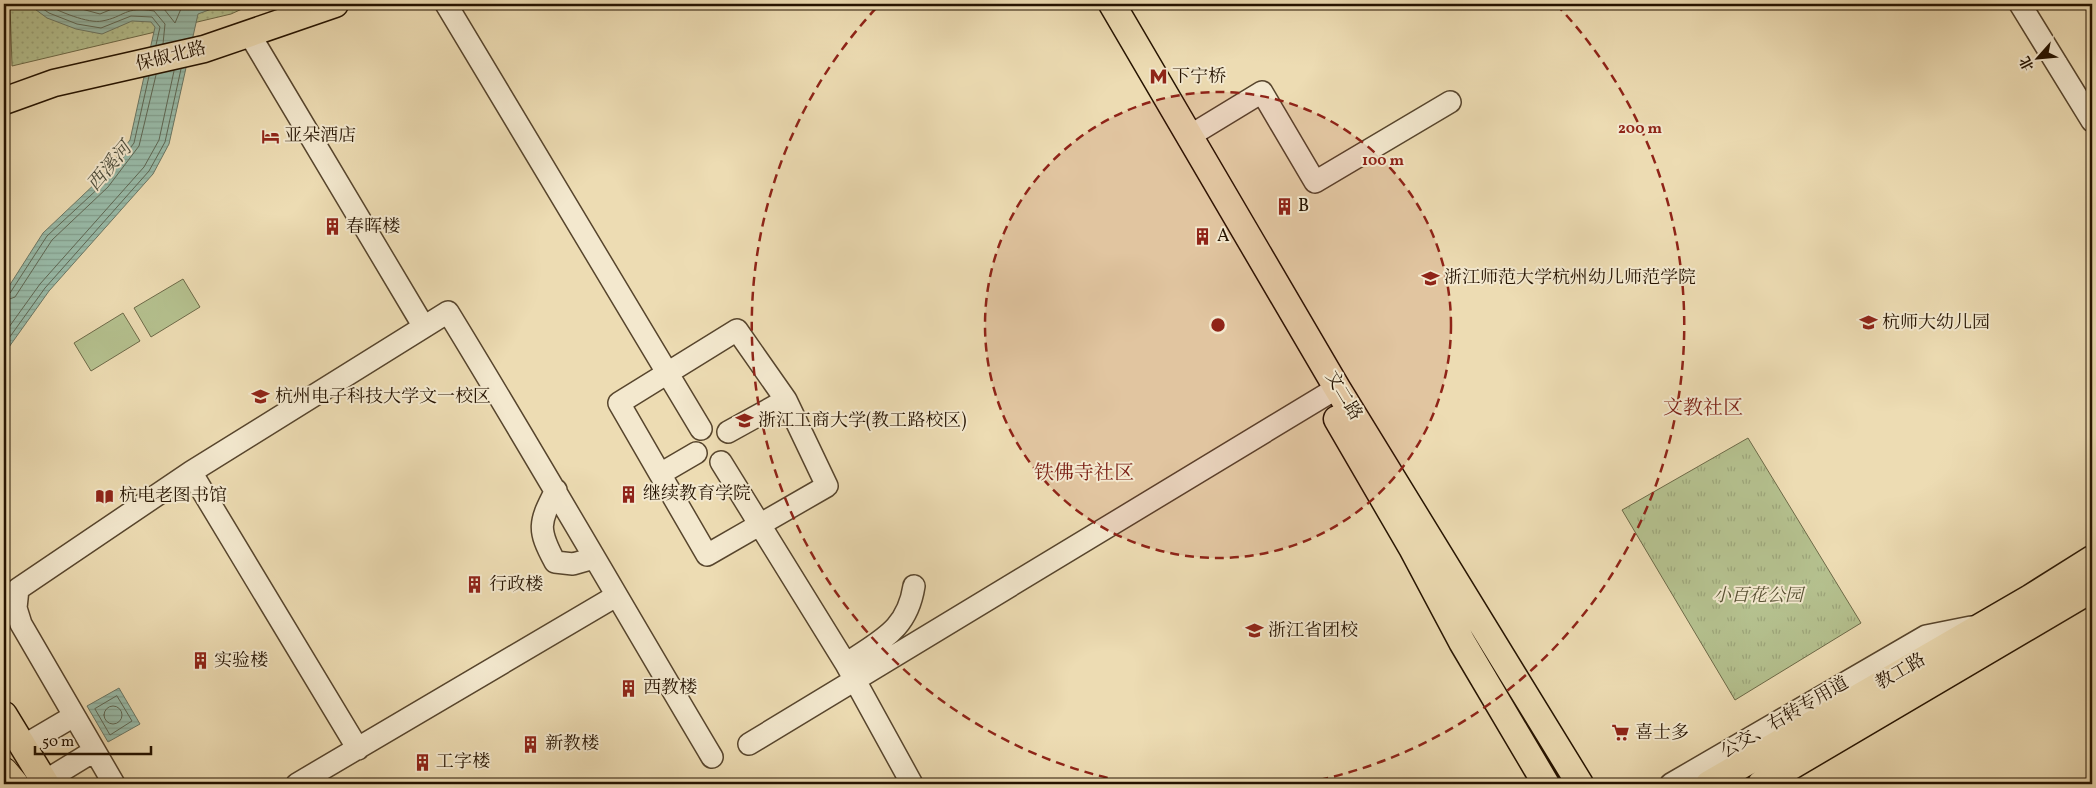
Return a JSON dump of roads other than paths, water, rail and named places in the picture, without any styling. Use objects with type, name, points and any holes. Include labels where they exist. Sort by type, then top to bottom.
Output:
[{"type":"highway","points":[[4,772],[14,784]]},
{"type":"main road","name":"保俶北路","points":[[4,101],[54,83],[132,67],[204,49],[250,35],[335,4]]},
{"type":"main road","name":"文二路","points":[[1095,4],[1330,392],[1580,784]]},
{"type":"main road","name":"文二路","points":[[1112,4],[1330,392],[1462,642],[1546,784]]},
{"type":"main road","name":"教工路","points":[[1709,784],[1983,625],[2092,559]]},
{"type":"main road","name":"教工路","points":[[1761,784],[2092,589]]},
{"type":"main road","points":[[4,715],[45,783]]},
{"type":"street","points":[[446,4],[701,429]]},
{"type":"street","points":[[2020,4],[2092,121]]},
{"type":"street","points":[[250,35],[424,327]]},
{"type":"street","points":[[1188,137],[1262,92],[1315,182],[1450,102]]},
{"type":"street","points":[[114,784],[22,624],[16,608],[18,589],[191,472],[448,312],[556,490],[616,596],[712,757]]},
{"type":"street","points":[[737,330],[786,400],[827,486],[707,555],[619,404],[737,330]]},
{"type":"street","points":[[749,744],[850,671],[1330,392]]},
{"type":"street","points":[[728,432],[786,400]]},
{"type":"street","points":[[718,426],[728,432],[731,437],[732,449],[721,462],[715,464],[704,461],[696,453],[694,440],[701,429],[718,426]]},
{"type":"street","points":[[660,474],[696,453]]},
{"type":"street","points":[[721,462],[850,671],[912,784]]},
{"type":"street","points":[[191,472],[358,749]]},
{"type":"street","points":[[556,490],[543,515],[542,539],[555,562],[573,564],[594,558]]},
{"type":"street","points":[[850,671],[898,628],[908,613],[914,586]]},
{"type":"street","points":[[297,784],[616,596]]},
{"type":"street","name":"公交、右转专用道","points":[[1671,784],[1926,636],[1983,625]]},
{"type":"street","points":[[23,746],[74,716]]},
{"type":"street","points":[[45,783],[94,752]]},
{"type":"water","name":"西溪河","points":[[28,4],[225,4],[198,14],[169,144],[153,174],[49,291],[4,354],[4,294],[43,233],[100,179],[130,140],[155,27],[151,22],[132,21],[102,34],[76,29],[47,18]]},
{"type":"water","points":[[119,688],[140,724],[108,742],[87,706]]},
{"type":"place","name":"下宁桥","points":[[1158,77]]},
{"type":"place","name":"亚朵酒店","points":[[270,136]]},
{"type":"place","name":"B","points":[[1284,206]]},
{"type":"place","name":"春晖楼","points":[[332,227]]},
{"type":"place","name":"A","points":[[1203,236]]},
{"type":"place","name":"浙江师范大学杭州幼儿师范学院","points":[[1430,278]]},
{"type":"place","name":"杭师大幼儿园","points":[[1868,323]]},
{"type":"place","name":"杭州电子科技大学文一校区","points":[[261,397]]},
{"type":"place","name":"浙江工商大学(教工路校区)","points":[[744,421]]},
{"type":"place","name":"继续教育学院","points":[[629,494]]},
{"type":"place","name":"杭电老图书馆","points":[[105,496]]},
{"type":"place","name":"行政楼","points":[[475,585]]},
{"type":"place","name":"浙江省团校","points":[[1254,631]]},
{"type":"place","name":"实验楼","points":[[200,661]]},
{"type":"place","name":"西教楼","points":[[629,688]]},
{"type":"place","name":"喜士多","points":[[1621,733]]},
{"type":"place","name":"新教楼","points":[[531,744]]},
{"type":"place","name":"工字楼","points":[[422,762]]},
{"type":"district","name":"文教社区","points":[[1703,409]]},
{"type":"district","name":"铁佛寺社区","points":[[1084,474]]},
{"type":"park label","name":"小百花公园","points":[[1758,596]]}]
